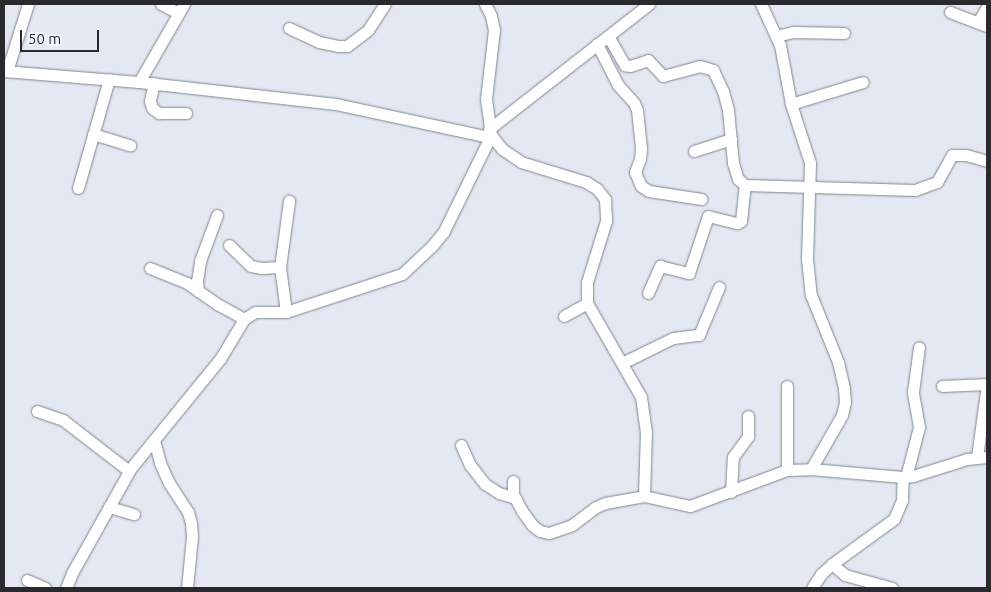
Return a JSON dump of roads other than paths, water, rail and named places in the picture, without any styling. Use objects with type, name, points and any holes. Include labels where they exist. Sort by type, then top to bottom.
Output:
[{"type":"street","points":[[28,4],[5,71],[154,83],[362,108],[491,135]]},
{"type":"street","points":[[139,82],[181,8],[161,4]]},
{"type":"street","points":[[289,28],[319,42],[347,46],[368,30],[385,4]]},
{"type":"street","points":[[485,4],[492,16],[494,30],[486,88],[491,135],[502,149],[521,162],[586,182],[597,189],[605,199],[606,222],[587,282],[586,303],[641,397],[645,416],[644,496]]},
{"type":"street","points":[[66,588],[129,471],[220,359],[244,319],[255,312],[286,312],[402,274],[432,246],[444,231],[491,135],[597,44],[648,4]]},
{"type":"street","points":[[761,4],[776,36],[791,104],[810,163],[807,259],[811,295],[838,362],[845,402],[842,416],[834,432],[811,469]]},
{"type":"street","points":[[950,12],[983,24],[987,8]]},
{"type":"street","points":[[776,36],[793,32],[844,33]]},
{"type":"street","points":[[608,36],[625,65],[630,66],[648,60],[664,76],[700,66],[713,70],[723,91],[728,110],[733,162],[738,178],[745,185],[915,190],[936,182],[952,155],[966,155],[987,162]]},
{"type":"street","points":[[597,44],[618,85],[634,103],[641,148],[640,159],[635,172],[641,186],[648,191],[701,199]]},
{"type":"street","points":[[78,188],[109,79]]},
{"type":"street","points":[[791,104],[864,82]]},
{"type":"street","points":[[154,83],[150,101],[155,111],[186,113]]},
{"type":"street","points":[[93,134],[130,146]]},
{"type":"street","points":[[694,151],[731,139]]},
{"type":"street","points":[[648,293],[660,266],[689,273],[708,216],[737,223],[741,221],[745,185]]},
{"type":"street","points":[[286,312],[280,267],[289,201]]},
{"type":"street","points":[[198,290],[200,261],[217,215]]},
{"type":"street","points":[[229,245],[251,266],[261,268],[280,267]]},
{"type":"street","points":[[150,268],[179,278],[244,319]]},
{"type":"street","points":[[622,364],[673,338],[699,335],[719,287]]},
{"type":"street","points":[[564,316],[586,303]]},
{"type":"street","points":[[812,588],[821,574],[832,564],[894,518],[902,500],[904,477],[919,427],[913,392],[919,347]]},
{"type":"street","points":[[513,481],[515,498],[532,525],[540,531],[550,533],[566,528],[605,503],[644,496],[690,506],[787,470],[811,469],[904,477],[982,457],[987,384],[942,386]]},
{"type":"street","points":[[787,386],[787,470]]},
{"type":"street","points":[[37,411],[63,420],[129,471]]},
{"type":"street","points":[[731,492],[733,457],[748,436],[748,416]]},
{"type":"street","points":[[154,440],[160,463],[169,483],[188,512],[191,523],[192,537],[187,588]]},
{"type":"street","points":[[461,445],[470,465],[485,484],[499,493],[515,498]]},
{"type":"street","points":[[109,507],[134,514]]},
{"type":"street","points":[[832,564],[845,575],[892,588]]},
{"type":"street","points":[[27,580],[45,588]]}]
